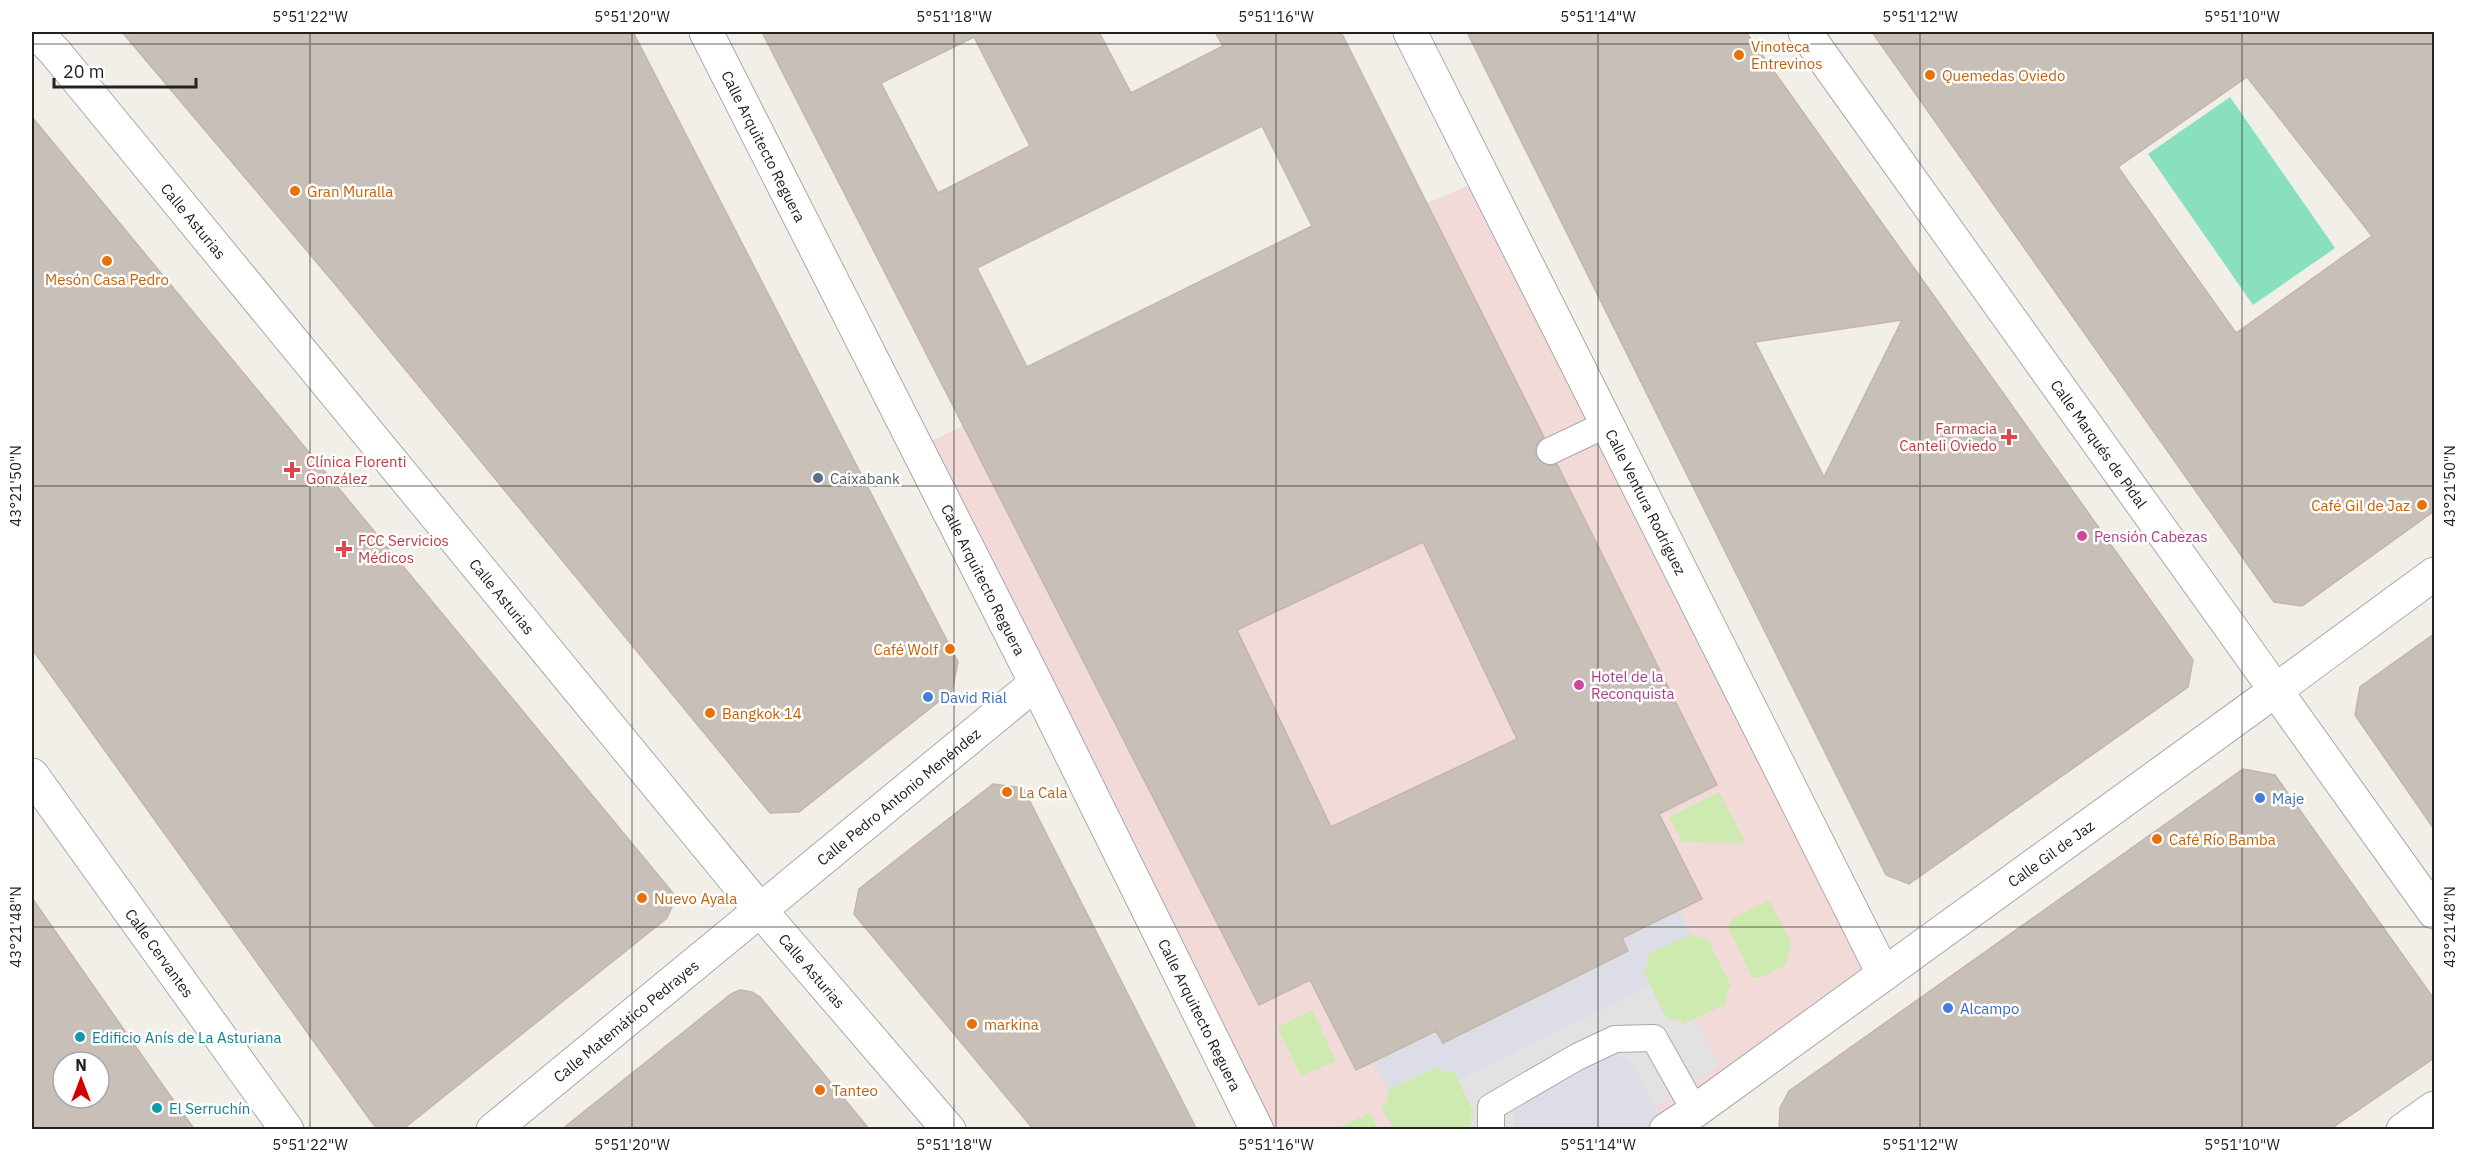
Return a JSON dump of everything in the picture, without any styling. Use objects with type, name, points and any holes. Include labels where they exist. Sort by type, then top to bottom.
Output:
[{"type":"street","name":"Calle Asturias","points":[[36,32],[55,52],[760,910],[949,1130]]},
{"type":"street","name":"Calle Arquitecto Reguera","points":[[706,32],[1036,683],[1257,1130]]},
{"type":"street","name":"Calle Ventura Rodríguez","points":[[1410,32],[1883,974]]},
{"type":"street","name":"Calle Marqués de Pidal","points":[[1805,32],[2434,912]]},
{"type":"street","name":"Calle Gil de Jaz","points":[[1666,1130],[1701,1120],[1883,974],[2434,574]]},
{"type":"street","name":"Calle Pedro Antonio Menéndez","points":[[760,910],[1036,683]]},
{"type":"street","name":"Calle Cervantes","points":[[32,776],[287,1130]]},
{"type":"street","name":"Calle Matemático Pedrayes","points":[[493,1130],[760,910]]},
{"type":"street","points":[[2403,1130],[2434,1108]]},
{"type":"lane","points":[[1550,451],[1607,424]]},
{"type":"lane","points":[[1491,1130],[1491,1107],[1577,1057],[1615,1039],[1654,1038],[1701,1120]]},
{"type":"shaded area","points":[[1484,179],[1883,973],[1666,1129],[1257,1129],[917,448],[1427,203]]},
{"type":"shaded area","points":[[1680,909],[1691,934],[1648,954],[1643,971],[1650,985],[1458,1080],[1454,1072],[1444,1071],[1437,1067],[1388,1090],[1373,1062],[1436,1031],[1443,1042],[1548,991],[1628,951],[1622,938]]},
{"type":"shaded area","points":[[1650,985],[1666,1018],[1683,1024],[1695,1018],[1719,1065],[1655,1107],[1632,1063],[1513,1126],[1515,1129],[1469,1129],[1474,1112],[1458,1080]]},
{"type":"shaded area","points":[[1612,1053],[1632,1063],[1666,1129],[1515,1130],[1513,1126],[1516,1101]]},
{"type":"green space","points":[[2230,97],[2335,248],[2253,305],[2148,154]]},
{"type":"green space","points":[[1719,792],[1746,843],[1682,842],[1669,817]]},
{"type":"green space","points":[[1769,900],[1791,942],[1786,965],[1761,978],[1752,977],[1728,927],[1732,919]]},
{"type":"green space","points":[[1691,934],[1707,938],[1731,986],[1727,990],[1726,1004],[1683,1024],[1679,1020],[1666,1018],[1643,971],[1647,966],[1648,954]]},
{"type":"green space","points":[[1312,1010],[1336,1061],[1301,1076],[1277,1027]]},
{"type":"green space","points":[[1437,1066],[1454,1072],[1474,1113],[1471,1116],[1469,1129],[1393,1129],[1382,1108],[1388,1100],[1388,1090]]},
{"type":"green space","points":[[1370,1113],[1378,1129],[1333,1129]]},
{"type":"building","points":[[122,32],[633,32],[958,662],[952,691],[799,812],[770,813],[335,284]]},
{"type":"building","name":"Hotel de la Reconquista","points":[[762,32],[1099,32],[1131,93],[1223,46],[1215,32],[1341,32],[1544,437],[1535,449],[1537,458],[1548,466],[1557,464],[1717,785],[1659,814],[1702,899],[1622,938],[1628,951],[1443,1043],[1436,1031],[1356,1070],[1310,980],[1259,1005]],"holes":[[[974,37],[1030,146],[938,193],[881,83]],[[1262,126],[1312,226],[1027,367],[977,268]],[[1423,542],[1517,739],[1331,827],[1237,630]]]},
{"type":"building","points":[[1467,32],[1746,32],[2193,660],[2188,687],[1909,884],[1886,875]],"holes":[[[1902,320],[1824,477],[1755,342]]]},
{"type":"building","points":[[1872,32],[2434,32],[2434,511],[2302,606],[2274,602]],"holes":[[[2247,77],[2372,236],[2236,333],[2118,167]]]},
{"type":"building","points":[[32,117],[673,893],[674,902],[667,918],[402,1130],[380,1130],[373,1124],[32,649]]},
{"type":"building","points":[[2434,634],[2434,829],[2355,715],[2360,687]]},
{"type":"building","points":[[2243,769],[2275,775],[2434,999],[2434,1058],[2329,1130],[1779,1130],[1780,1108],[1789,1091]]},
{"type":"building","points":[[993,784],[1023,788],[1197,1130],[1034,1130],[854,914],[859,889]]},
{"type":"building","name":"Edificio Anís de La Asturiana","points":[[32,898],[164,1087],[195,1130],[32,1130]]},
{"type":"building","points":[[740,990],[752,992],[760,997],[870,1130],[561,1130],[731,994]]},
{"type":"place","name":"Vinoteca Entrevinos","points":[[1739,55]]},
{"type":"place","name":"Quemedas Oviedo","points":[[1930,75]]},
{"type":"place","name":"Gran Muralla","points":[[295,191]]},
{"type":"place","name":"Mesón Casa Pedro","points":[[107,261]]},
{"type":"place","name":"Farmacia Canteli Oviedo","points":[[2009,437]]},
{"type":"place","name":"Clínica Florenti González","points":[[292,470]]},
{"type":"place","name":"Caixabank","points":[[818,478]]},
{"type":"place","name":"Café Gil de Jaz","points":[[2422,505]]},
{"type":"place","name":"Pensión Cabezas","points":[[2082,536]]},
{"type":"place","name":"FCC Servicios Médicos","points":[[344,549]]},
{"type":"place","name":"Café Wolf","points":[[950,649]]},
{"type":"place","name":"Hotel de la Reconquista","points":[[1579,685]]},
{"type":"place","name":"David Rial","points":[[928,697]]},
{"type":"place","name":"Bangkok 14","points":[[710,713]]},
{"type":"place","name":"La Cala","points":[[1007,792]]},
{"type":"place","name":"Maje","points":[[2260,798]]},
{"type":"place","name":"Café Río Bamba","points":[[2157,839]]},
{"type":"place","name":"Nuevo Ayala","points":[[642,898]]},
{"type":"place","name":"Alcampo","points":[[1948,1008]]},
{"type":"place","name":"markina","points":[[972,1024]]},
{"type":"place","name":"Edificio Anís de La Asturiana","points":[[80,1037]]},
{"type":"place","name":"Tanteo","points":[[820,1090]]},
{"type":"place","name":"El Serruchín","points":[[157,1108]]}]
